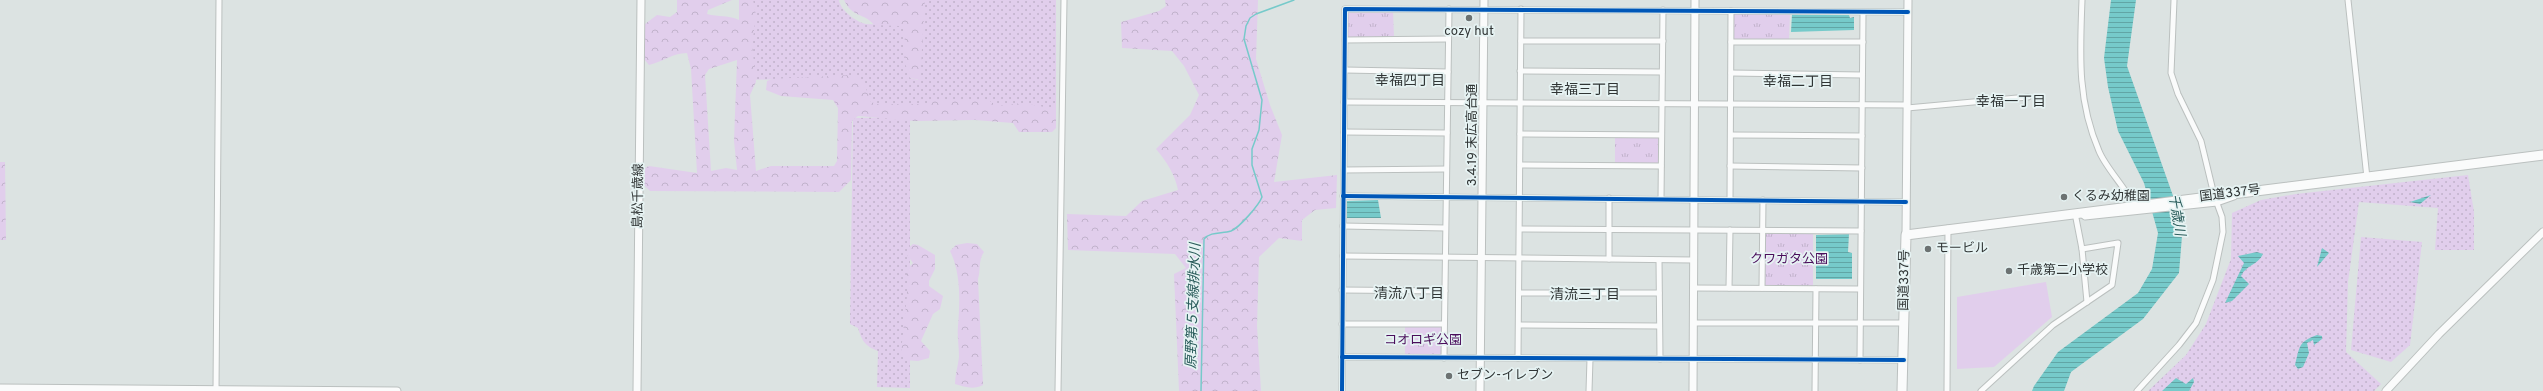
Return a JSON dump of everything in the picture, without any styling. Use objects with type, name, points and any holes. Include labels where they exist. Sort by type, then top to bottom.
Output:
[{"type":"highway","name":"国道337号","points":[[1902,391],[1904,360],[1906,235],[1948,228],[2078,212],[2124,210],[2216,199],[2252,191],[2367,178],[2543,155]]},
{"type":"street","points":[[216,390],[219,0]]},
{"type":"street","name":"島松千歳線","points":[[636,391],[641,0]]},
{"type":"street","points":[[1058,391],[1064,0]]},
{"type":"street","name":"3.4.19 末広高台通","points":[[1480,391],[1484,0]]},
{"type":"street","points":[[1693,391],[1695,0]]},
{"type":"street","points":[[1906,235],[1908,0]]},
{"type":"street","points":[[2082,0],[2080,76],[2086,111],[2100,153],[2120,180],[2131,200]]},
{"type":"street","points":[[2137,391],[2179,345],[2196,323],[2213,280],[2223,232],[2222,217],[2201,141],[2178,94],[2171,73],[2174,0]]},
{"type":"street","points":[[2348,0],[2367,178]]},
{"type":"street","points":[[1342,391],[1345,9],[1695,10],[1863,13],[1908,12]]},
{"type":"street","points":[[1444,358],[1449,9]]},
{"type":"street","points":[[1518,358],[1521,9]]},
{"type":"street","points":[[1661,199],[1663,10]]},
{"type":"street","points":[[1730,200],[1731,11]]},
{"type":"street","points":[[1860,360],[1863,13]]},
{"type":"street","points":[[1345,40],[1448,39]]},
{"type":"street","points":[[1521,41],[1663,40]]},
{"type":"street","points":[[1731,42],[1863,42]]},
{"type":"street","points":[[1345,70],[1448,72]]},
{"type":"street","points":[[1520,71],[1662,72]]},
{"type":"street","points":[[1731,73],[1862,75]]},
{"type":"street","points":[[1344,102],[1447,101],[1731,105],[1862,105],[1907,107],[2028,97]]},
{"type":"street","points":[[1344,132],[1447,133]]},
{"type":"street","points":[[1520,134],[1661,135]]},
{"type":"street","points":[[1731,135],[1862,136]]},
{"type":"street","points":[[1520,165],[1661,166]]},
{"type":"street","points":[[1730,166],[1862,168]]},
{"type":"street","points":[[1344,170],[1446,169]]},
{"type":"street","points":[[1343,196],[1482,196],[1694,200],[1862,200],[1906,202]]},
{"type":"street","points":[[1609,198],[1609,259]]},
{"type":"street","points":[[1762,288],[1763,200]]},
{"type":"street","points":[[2078,212],[2087,302]]},
{"type":"street","points":[[1343,226],[1445,228]]},
{"type":"street","points":[[1947,391],[1948,228]]},
{"type":"street","points":[[1520,229],[1861,231]]},
{"type":"street","points":[[1729,288],[1730,230]]},
{"type":"street","points":[[2386,391],[2435,338],[2543,232]]},
{"type":"street","points":[[1981,391],[2041,335],[2112,285],[2118,243],[2082,249]]},
{"type":"street","points":[[1343,256],[1482,256],[1693,260]]},
{"type":"street","points":[[1659,260],[1660,359]]},
{"type":"street","points":[[1693,288],[1860,289]]},
{"type":"street","points":[[1815,391],[1817,360],[1816,289]]},
{"type":"street","points":[[1342,290],[1445,291]]},
{"type":"street","points":[[1519,293],[1659,293]]},
{"type":"street","points":[[1693,323],[1904,324]]},
{"type":"street","points":[[1342,324],[1444,324]]},
{"type":"street","points":[[1519,325],[1660,326]]},
{"type":"street","points":[[1342,357],[1904,360]]},
{"type":"street","points":[[1589,391],[1590,359]]},
{"type":"street","points":[[1,389],[397,391]]},
{"type":"green space","points":[[677,0],[732,0],[708,10],[707,14],[732,17],[739,20],[739,0],[753,0],[756,15],[752,45],[756,82],[750,95],[756,171],[771,166],[834,166],[837,161],[838,108],[833,100],[781,96],[766,90],[767,81],[772,79],[852,75],[864,83],[871,102],[877,104],[923,104],[941,99],[987,99],[997,106],[1022,103],[1056,109],[1056,128],[1052,132],[1019,132],[1013,123],[975,120],[915,121],[858,116],[852,121],[851,180],[839,192],[650,191],[644,185],[645,168],[649,166],[697,173],[691,69],[687,53],[677,54],[649,65],[644,59],[645,24],[657,15],[670,17],[677,12]],"holes":[[[737,60],[734,141],[737,170],[726,168],[711,171],[705,75],[709,69]]]},
{"type":"green space","points":[[752,0],[839,0],[845,11],[862,23],[896,23],[905,26],[910,78],[918,80],[922,0],[1056,0],[1056,109],[873,106],[850,77],[751,80]]},
{"type":"green space","points":[[844,0],[925,0],[920,80],[910,78],[904,60],[905,29],[900,26],[874,25],[866,18],[851,10]]},
{"type":"green space","points":[[1165,0],[1258,0],[1256,59],[1270,105],[1282,135],[1274,182],[1337,175],[1336,208],[1315,210],[1302,220],[1302,241],[1279,238],[1259,257],[1257,326],[1261,391],[1179,391],[1174,274],[1186,268],[1175,254],[1068,250],[1067,214],[1126,216],[1142,201],[1178,190],[1170,168],[1156,149],[1190,115],[1199,95],[1184,66],[1172,51],[1122,48],[1121,22],[1159,11],[1166,6]]},
{"type":"green space","points":[[1393,11],[1394,37],[1348,37],[1348,12]]},
{"type":"green space","points":[[1734,14],[1790,14],[1789,39],[1734,39]]},
{"type":"green space","points":[[910,117],[910,388],[877,387],[878,351],[867,345],[858,328],[850,324],[853,118]]},
{"type":"green space","points":[[1615,138],[1659,138],[1658,163],[1615,163]]},
{"type":"green space","points":[[0,162],[5,162],[6,240],[0,240]]},
{"type":"green space","points":[[2468,175],[2474,212],[2474,250],[2435,250],[2438,208],[2359,202],[2348,282],[2346,352],[2381,384],[2374,391],[2148,391],[2186,355],[2206,324],[2231,259],[2232,213],[2261,200],[2296,194]]},
{"type":"green space","name":"クワガタ公園","points":[[1765,234],[1813,234],[1813,286],[1765,285]]},
{"type":"green space","points":[[2361,237],[2422,242],[2410,345],[2391,362],[2351,350]]},
{"type":"green space","points":[[967,243],[977,244],[984,252],[981,258],[978,279],[983,385],[973,388],[955,384],[959,357],[959,287],[954,260],[950,251],[956,245]]},
{"type":"green space","points":[[913,244],[918,245],[935,255],[935,269],[929,281],[929,286],[943,296],[940,309],[933,314],[921,341],[930,351],[929,358],[918,361],[905,360],[901,352],[907,296],[907,269],[913,263],[907,255],[907,249]]},
{"type":"green space","points":[[2046,282],[2052,317],[1994,367],[1957,369],[1957,297]]},
{"type":"green space","name":"コオロギ公園","points":[[1441,326],[1441,355],[1405,355],[1405,327]]},
{"type":"water","name":"千歳川","points":[[2111,0],[2136,0],[2127,66],[2183,224],[2179,273],[2143,319],[2071,372],[2064,391],[2032,391],[2058,352],[2138,293],[2152,269],[2158,233],[2144,183],[2118,131],[2108,87],[2104,58]]},
{"type":"water","points":[[1792,14],[1849,15],[1850,18],[1854,17],[1854,30],[1791,32]]},
{"type":"water","points":[[2431,195],[2420,204],[2410,202]]},
{"type":"water","points":[[1378,200],[1381,218],[1347,218],[1347,201]]},
{"type":"water","points":[[1849,234],[1848,252],[1852,253],[1852,279],[1816,279],[1816,235]]},
{"type":"water","points":[[2322,248],[2329,253],[2317,267]]},
{"type":"water","points":[[2257,252],[2263,254],[2261,258],[2246,269],[2241,276],[2249,284],[2232,301],[2225,303],[2244,263],[2238,256]]},
{"type":"water","points":[[2317,335],[2322,336],[2322,339],[2314,345],[2313,340],[2307,343],[2309,353],[2303,367],[2298,369],[2295,365],[2301,346],[2306,340]]},
{"type":"water","points":[[2176,378],[2186,384],[2193,378],[2194,382],[2189,391],[2162,391]]},
{"type":"waterway","name":"原野第５支線排水川","points":[[1201,391],[1204,239],[1210,235],[1228,232],[1235,229],[1248,216],[1262,197],[1252,165],[1252,149],[1259,130],[1262,100],[1244,39],[1246,26],[1250,18],[1256,14],[1294,0]]},
{"type":"cycle path","points":[[1342,391],[1345,9],[1908,12]]},
{"type":"cycle path","points":[[1343,196],[1906,202]]},
{"type":"cycle path","points":[[1342,357],[1904,360]]},
{"type":"place","name":"cozy hut","points":[[1469,18]]},
{"type":"place","name":"くるみ幼稚園","points":[[2064,197]]},
{"type":"place","name":"モービル","points":[[1928,249]]},
{"type":"place","name":"千歳第二小学校","points":[[2009,271]]},
{"type":"place","name":"セブン-イレブン","points":[[1449,376]]},
{"type":"district","name":"幸福四丁目","points":[[1410,81]]},
{"type":"district","name":"幸福二丁目","points":[[1798,82]]},
{"type":"district","name":"幸福三丁目","points":[[1585,90]]},
{"type":"district","name":"幸福一丁目","points":[[2011,102]]},
{"type":"district","name":"清流八丁目","points":[[1409,294]]},
{"type":"district","name":"清流三丁目","points":[[1585,295]]}]
